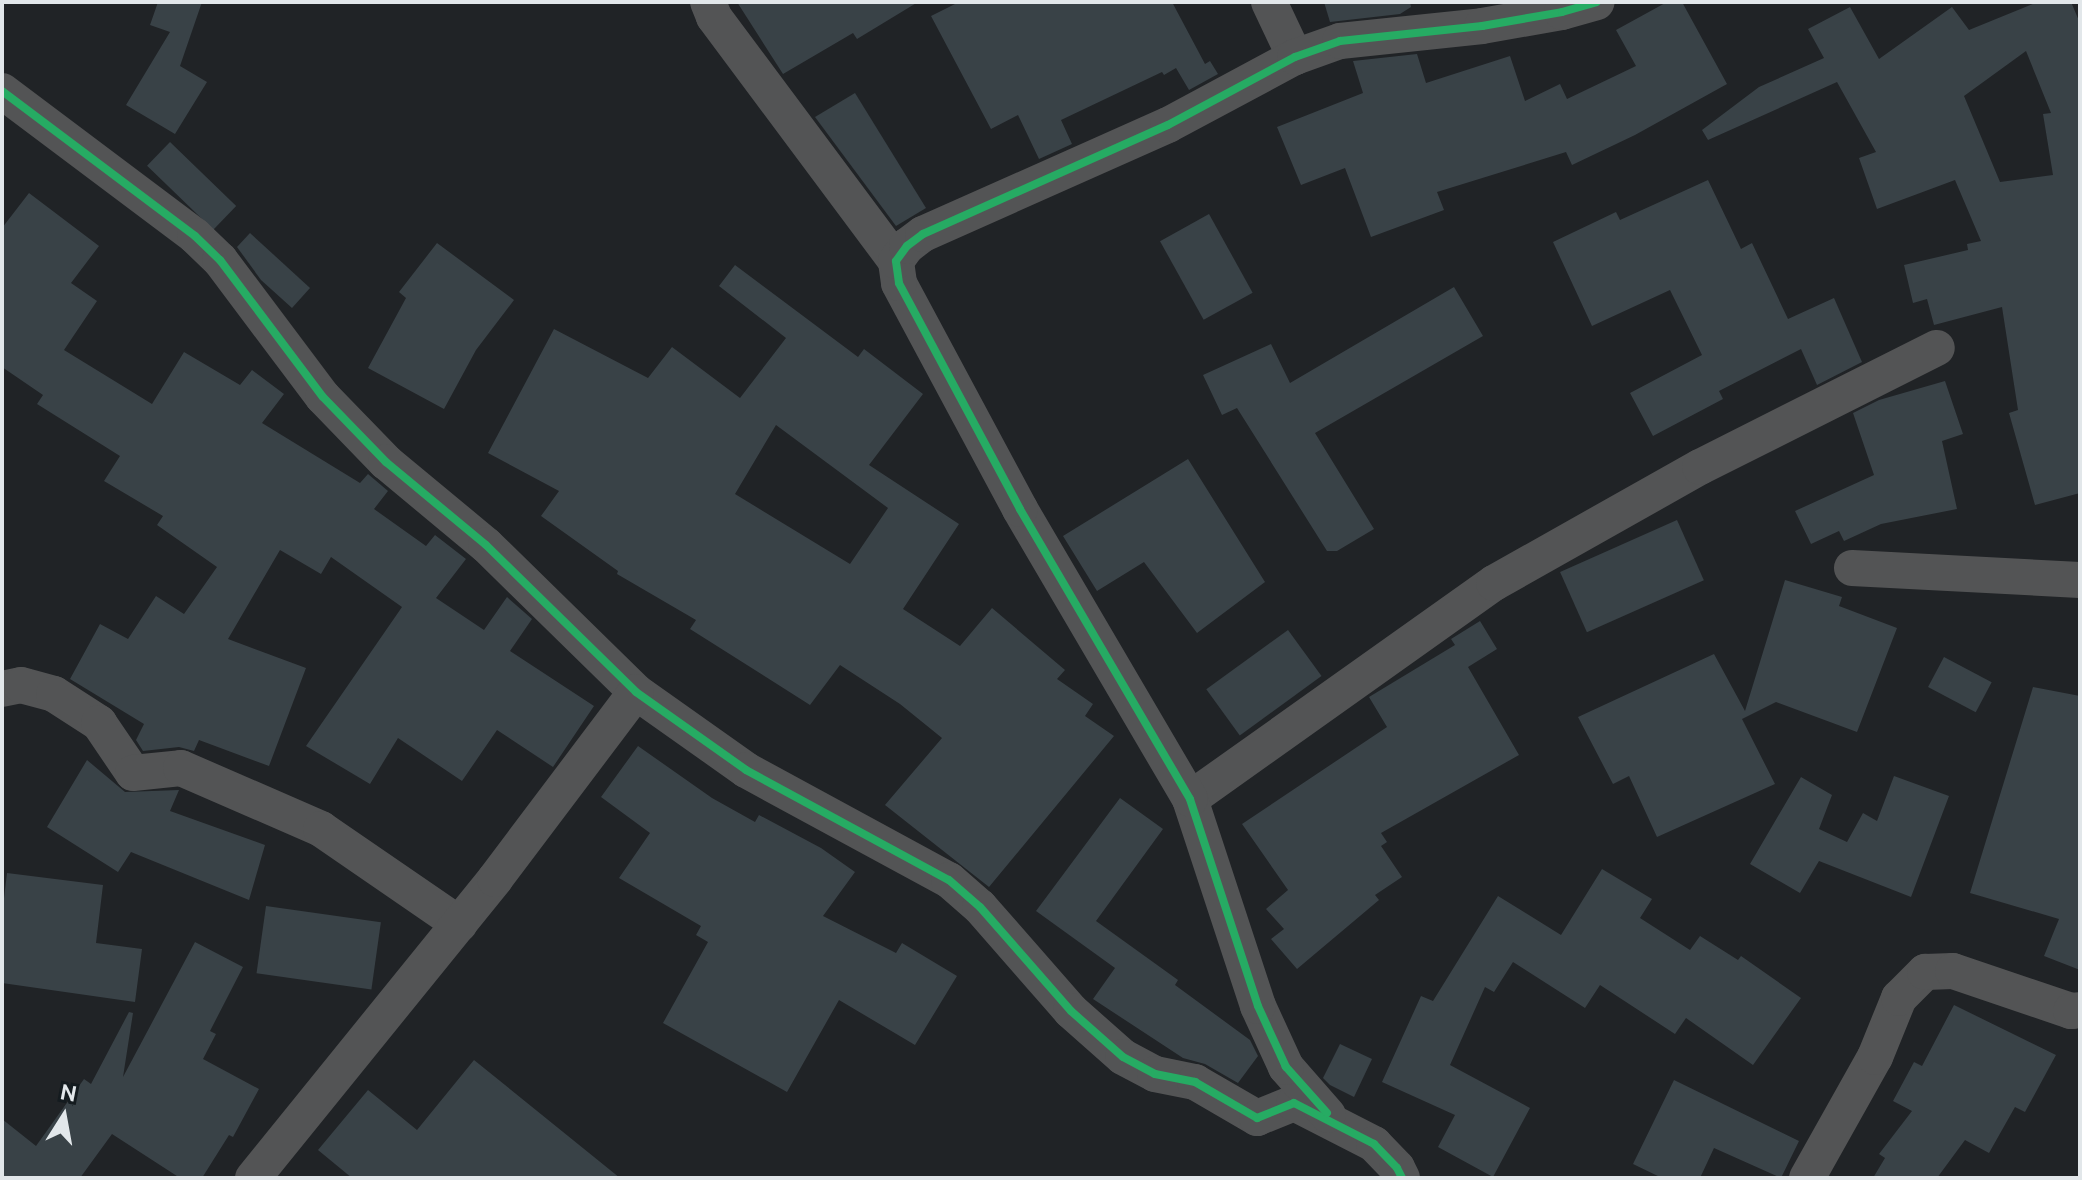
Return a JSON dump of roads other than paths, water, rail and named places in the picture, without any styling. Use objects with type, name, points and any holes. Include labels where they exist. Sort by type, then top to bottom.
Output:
[{"type":"street","points":[[708,2],[714,17],[896,261],[899,283],[1020,509],[1190,799],[1258,1006],[1286,1067],[1332,1119]]},
{"type":"street","points":[[1269,2],[1295,57]]},
{"type":"street","points":[[896,261],[907,246],[923,234],[1168,125],[1295,57],[1340,41],[1482,26],[1562,12],[1597,2]]},
{"type":"street","points":[[2,91],[195,236],[220,260],[323,397],[386,462],[486,545],[636,692],[746,770],[949,880],[980,907],[1071,1011],[1123,1057],[1155,1074],[1195,1082],[1257,1118],[1294,1103],[1332,1119],[1374,1144],[1397,1168],[1402,1178]]},
{"type":"street","points":[[1190,799],[1494,583],[1700,467],[1937,348]]},
{"type":"street","points":[[1852,568],[2080,580]]},
{"type":"street","points":[[2,689],[21,685],[54,694],[99,723],[133,773],[181,768],[321,829],[459,924]]},
{"type":"street","points":[[253,1178],[459,924],[636,692]]},
{"type":"street","points":[[1190,799],[1193,882]]},
{"type":"street","points":[[1807,1178],[1875,1057],[1899,998],[1925,972],[1953,971],[2071,1011],[2080,1010]]}]
